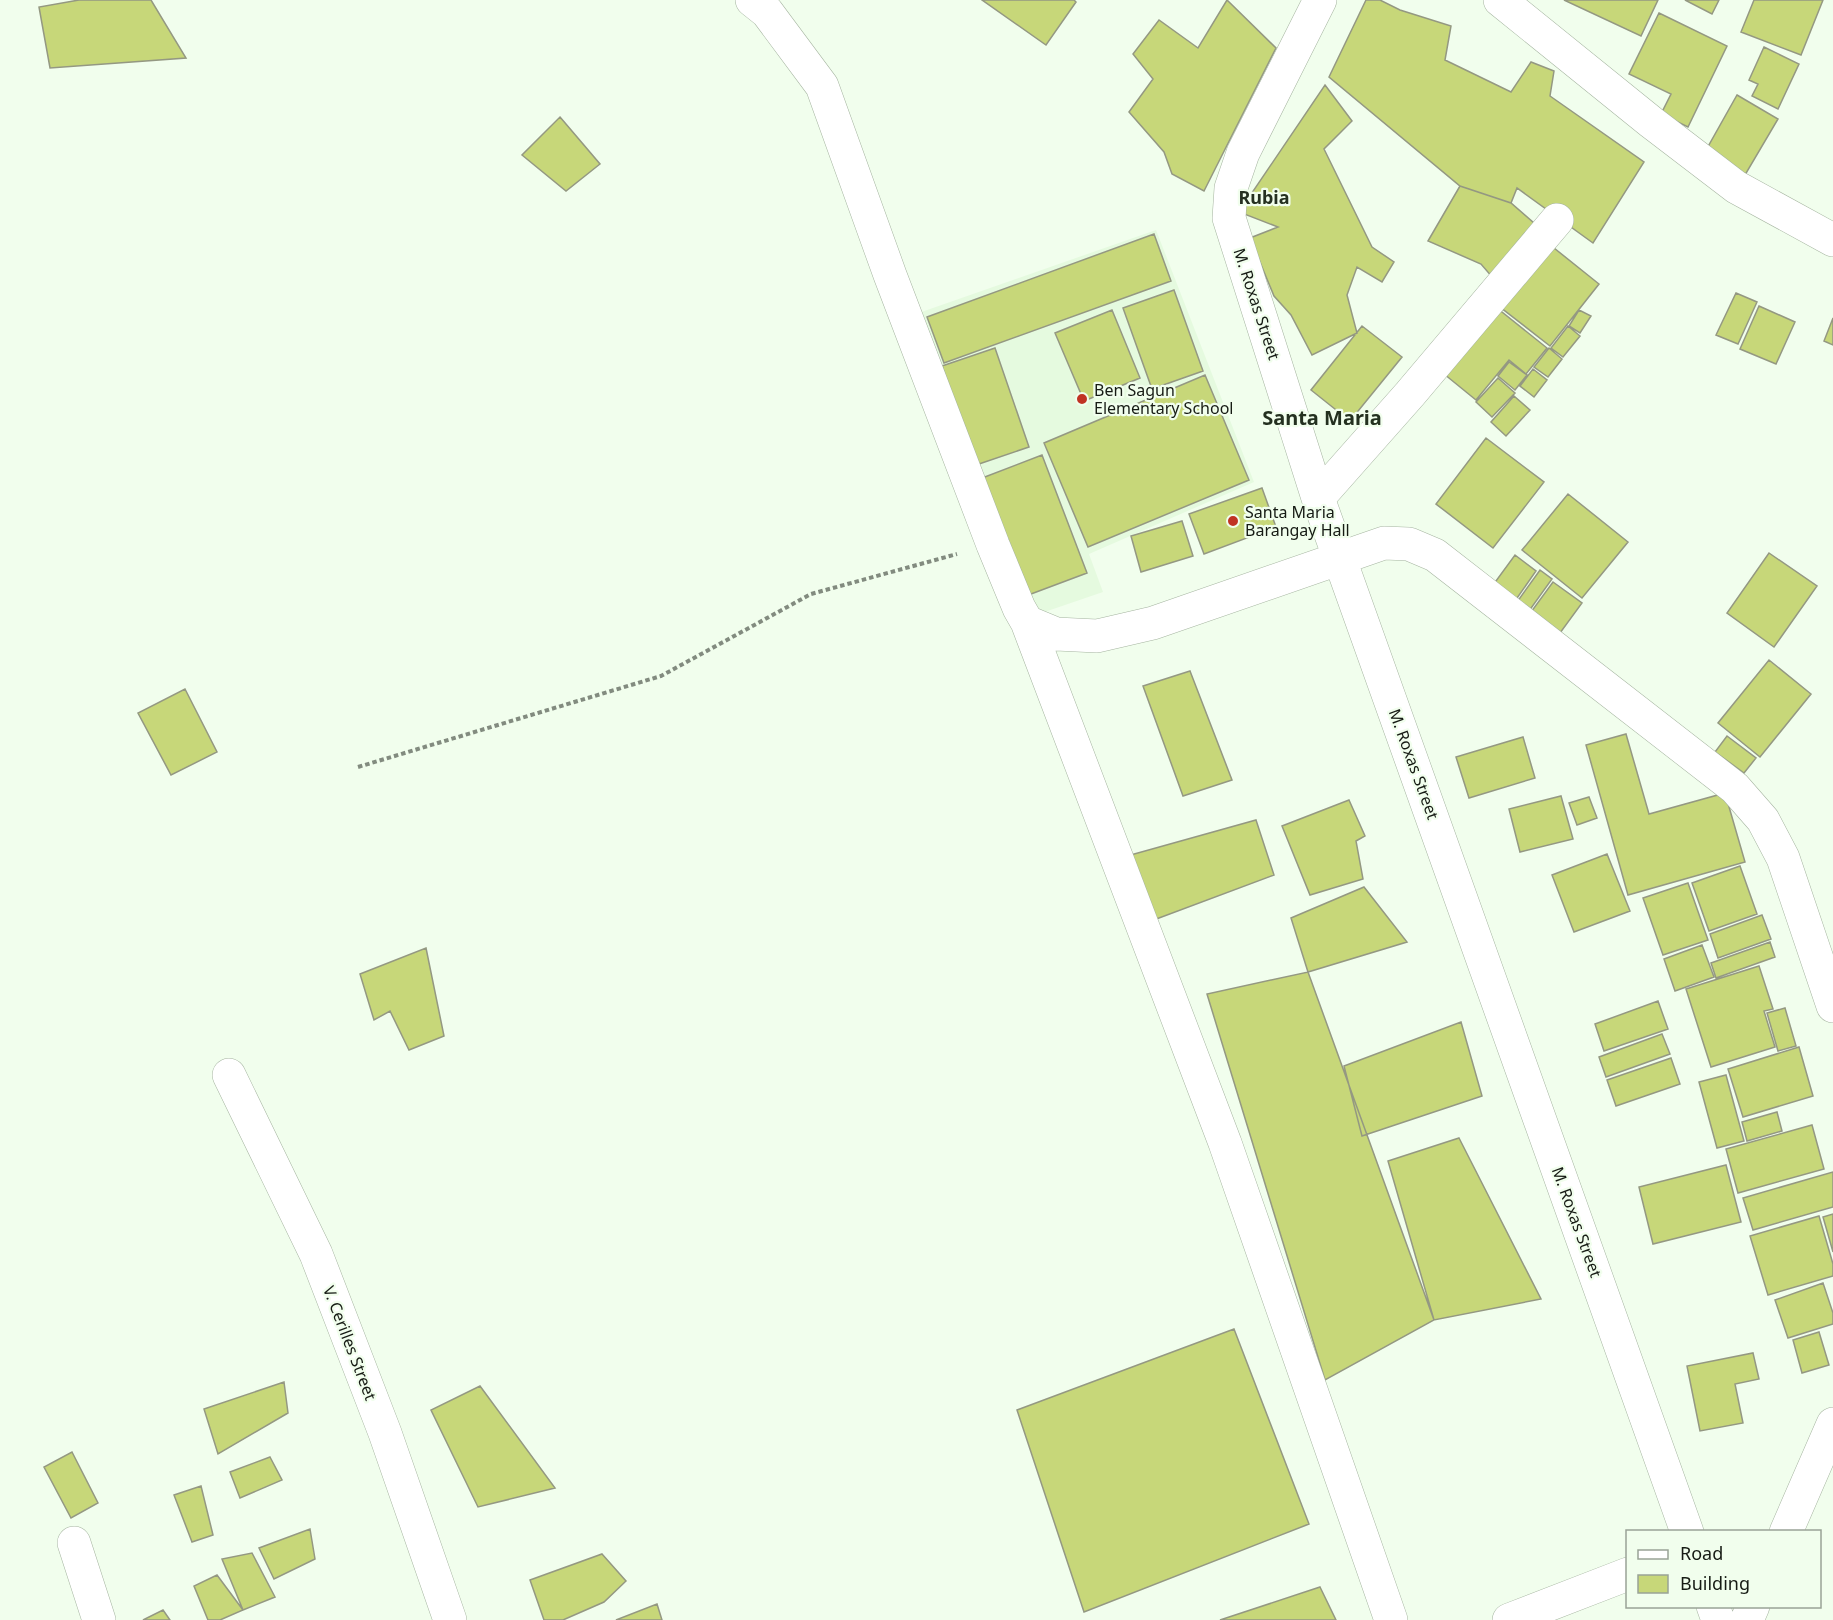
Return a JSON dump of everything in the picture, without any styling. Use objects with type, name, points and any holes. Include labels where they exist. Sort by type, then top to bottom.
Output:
[{"type":"street","points":[[752,0],[767,12],[822,86],[890,275],[993,545],[1027,622],[1224,1143],[1391,1620]]},
{"type":"street","name":"M. Roxas Street","points":[[1320,0],[1243,153],[1231,188],[1229,218],[1318,498],[1686,1530]]},
{"type":"street","points":[[1500,0],[1651,122],[1736,187],[1833,240]]},
{"type":"street","points":[[1318,498],[1410,394],[1557,220]]},
{"type":"street","points":[[1027,622],[1056,634],[1097,636],[1153,623],[1384,543],[1409,544],[1436,555],[1735,788],[1763,820],[1783,858],[1833,1006]]},
{"type":"street","name":"V. Cerilles Street","points":[[229,1075],[316,1254],[384,1433],[450,1620]]},
{"type":"street","points":[[1787,1530],[1833,1424]]},
{"type":"street","points":[[74,1543],[99,1620]]},
{"type":"street","points":[[1509,1620],[1626,1575]]},
{"type":"path","points":[[358,767],[662,676],[811,594],[993,545]]},
{"type":"shaded area","name":"Ben Sagun Elementary School","points":[[1156,230],[1254,482],[1089,554],[1103,592],[1027,618],[910,316]]},
{"type":"building","points":[[79,0],[151,0],[186,58],[50,68],[39,7]]},
{"type":"building","points":[[982,0],[1074,0],[1076,2],[1046,45]]},
{"type":"building","points":[[1227,0],[1276,48],[1204,191],[1172,174],[1164,152],[1129,112],[1153,79],[1133,54],[1159,20],[1198,48]]},
{"type":"building","points":[[1366,0],[1380,0],[1400,10],[1451,26],[1445,60],[1511,92],[1531,62],[1554,71],[1550,96],[1644,162],[1593,243],[1517,188],[1511,203],[1460,186],[1329,77]]},
{"type":"building","points":[[1564,0],[1658,0],[1641,36]]},
{"type":"building","points":[[1685,0],[1719,0],[1712,14]]},
{"type":"building","points":[[1754,0],[1823,0],[1801,55],[1741,32]]},
{"type":"building","points":[[1659,13],[1727,46],[1688,127],[1661,114],[1671,94],[1629,74]]},
{"type":"building","points":[[1764,47],[1799,64],[1778,109],[1752,96],[1758,84],[1749,80]]},
{"type":"building","points":[[1325,85],[1352,121],[1324,149],[1372,247],[1394,262],[1382,282],[1357,267],[1347,295],[1357,333],[1312,355],[1291,315],[1274,296],[1250,238],[1278,227],[1239,212]]},
{"type":"building","points":[[1737,95],[1778,119],[1745,175],[1705,152]]},
{"type":"building","points":[[560,117],[600,164],[566,191],[522,155]]},
{"type":"building","points":[[1460,186],[1511,203],[1542,230],[1493,278],[1481,264],[1428,241]]},
{"type":"building","points":[[1154,234],[1171,281],[944,363],[927,317]]},
{"type":"building","points":[[1549,244],[1599,284],[1550,346],[1500,307]]},
{"type":"building","points":[[1174,290],[1203,371],[1152,389],[1123,308]]},
{"type":"building","points":[[1736,293],[1757,302],[1738,344],[1716,335]]},
{"type":"building","points":[[1759,306],[1795,322],[1776,364],[1740,349]]},
{"type":"building","points":[[1497,308],[1547,348],[1526,374],[1509,360],[1476,400],[1444,374]]},
{"type":"building","points":[[1112,310],[1140,378],[1084,401],[1055,333]]},
{"type":"building","points":[[1579,310],[1591,316],[1580,333],[1569,326]]},
{"type":"building","points":[[1833,318],[1833,345],[1824,341]]},
{"type":"building","points":[[1362,326],[1402,357],[1350,421],[1311,390]]},
{"type":"building","points":[[1568,326],[1580,336],[1563,357],[1551,348]]},
{"type":"building","points":[[995,348],[1029,447],[976,465],[942,366]]},
{"type":"building","points":[[1549,348],[1562,359],[1548,377],[1534,367]]},
{"type":"building","points":[[1509,362],[1527,375],[1515,390],[1498,376]]},
{"type":"building","points":[[1533,369],[1547,380],[1534,397],[1520,386]]},
{"type":"building","points":[[1205,375],[1249,480],[1088,547],[1044,443]]},
{"type":"building","points":[[1498,378],[1515,393],[1492,417],[1476,402]]},
{"type":"building","points":[[1514,396],[1530,410],[1506,436],[1491,422]]},
{"type":"building","points":[[1486,438],[1544,482],[1493,548],[1436,504]]},
{"type":"building","points":[[1042,455],[1087,573],[1023,597],[977,480]]},
{"type":"building","name":"Santa Maria Barangay Hall","points":[[1262,488],[1276,527],[1204,554],[1189,514]]},
{"type":"building","points":[[1568,494],[1628,542],[1582,598],[1522,550]]},
{"type":"building","points":[[1182,521],[1193,556],[1141,572],[1131,536]]},
{"type":"building","points":[[1769,553],[1817,586],[1774,647],[1727,613]]},
{"type":"building","points":[[1515,555],[1536,571],[1515,601],[1493,585]]},
{"type":"building","points":[[1540,570],[1552,579],[1529,611],[1517,602]]},
{"type":"building","points":[[1553,582],[1582,603],[1560,633],[1531,612]]},
{"type":"building","points":[[1769,660],[1811,694],[1760,757],[1718,723]]},
{"type":"building","points":[[1190,671],[1232,780],[1183,796],[1143,686]]},
{"type":"building","points":[[185,689],[217,752],[171,775],[138,713]]},
{"type":"building","points":[[1626,734],[1649,814],[1725,793],[1745,862],[1628,895],[1586,745]]},
{"type":"building","points":[[1727,736],[1756,758],[1744,773],[1715,752]]},
{"type":"building","points":[[1523,737],[1535,778],[1469,798],[1456,757]]},
{"type":"building","points":[[1561,796],[1573,839],[1520,852],[1509,809]]},
{"type":"building","points":[[1589,797],[1597,818],[1577,825],[1569,803]]},
{"type":"building","points":[[1349,800],[1365,836],[1356,841],[1363,879],[1310,895],[1282,826]]},
{"type":"building","points":[[1256,820],[1274,875],[1151,921],[1127,856]]},
{"type":"building","points":[[1607,854],[1630,911],[1574,932],[1552,875]]},
{"type":"building","points":[[1740,866],[1757,914],[1709,931],[1692,883]]},
{"type":"building","points":[[1688,883],[1708,940],[1663,955],[1643,898]]},
{"type":"building","points":[[1364,887],[1407,942],[1308,972],[1291,918]]},
{"type":"building","points":[[1762,915],[1771,939],[1718,958],[1710,934]]},
{"type":"building","points":[[1770,942],[1775,957],[1716,978],[1711,963]]},
{"type":"building","points":[[1702,945],[1714,977],[1675,991],[1664,959]]},
{"type":"building","points":[[426,948],[444,1036],[409,1050],[390,1011],[374,1020],[360,974]]},
{"type":"building","points":[[1759,966],[1773,1009],[1764,1011],[1775,1047],[1711,1067],[1686,989]]},
{"type":"building","points":[[1308,972],[1434,1320],[1325,1380],[1207,994]]},
{"type":"building","points":[[1658,1001],[1668,1029],[1604,1051],[1595,1024]]},
{"type":"building","points":[[1785,1008],[1796,1046],[1778,1051],[1767,1013]]},
{"type":"building","points":[[1461,1022],[1482,1096],[1362,1136],[1344,1066]]},
{"type":"building","points":[[1662,1034],[1670,1054],[1606,1077],[1599,1057]]},
{"type":"building","points":[[1799,1047],[1813,1096],[1743,1117],[1728,1069]]},
{"type":"building","points":[[1671,1058],[1680,1084],[1616,1106],[1607,1080]]},
{"type":"building","points":[[1726,1075],[1744,1141],[1717,1148],[1699,1082]]},
{"type":"building","points":[[1777,1112],[1782,1131],[1747,1141],[1742,1122]]},
{"type":"building","points":[[1812,1125],[1824,1169],[1738,1193],[1726,1149]]},
{"type":"building","points":[[1459,1138],[1541,1299],[1434,1320],[1388,1161]]},
{"type":"building","points":[[1726,1165],[1741,1222],[1653,1244],[1639,1187]]},
{"type":"building","points":[[1833,1172],[1833,1207],[1753,1230],[1743,1198]]},
{"type":"building","points":[[1833,1214],[1833,1252],[1823,1217]]},
{"type":"building","points":[[1819,1216],[1833,1264],[1833,1276],[1768,1295],[1750,1236]]},
{"type":"building","points":[[1823,1283],[1833,1313],[1833,1324],[1788,1338],[1775,1300]]},
{"type":"building","points":[[1234,1329],[1309,1524],[1084,1612],[1017,1410]]},
{"type":"building","points":[[1819,1332],[1829,1365],[1802,1373],[1793,1340]]},
{"type":"building","points":[[1753,1353],[1759,1379],[1735,1384],[1743,1423],[1700,1431],[1687,1366]]},
{"type":"building","points":[[284,1382],[288,1413],[218,1454],[204,1409]]},
{"type":"building","points":[[480,1386],[555,1488],[478,1507],[431,1410]]},
{"type":"building","points":[[72,1452],[98,1503],[71,1518],[44,1467]]},
{"type":"building","points":[[270,1457],[282,1480],[240,1498],[230,1472]]},
{"type":"building","points":[[201,1486],[213,1535],[192,1542],[174,1495]]},
{"type":"building","points":[[310,1529],[315,1559],[274,1579],[259,1548]]},
{"type":"building","points":[[252,1553],[275,1597],[243,1610],[222,1559]]},
{"type":"building","points":[[602,1554],[626,1581],[604,1602],[563,1620],[544,1620],[530,1580]]},
{"type":"building","points":[[217,1575],[243,1610],[220,1620],[208,1620],[194,1586]]},
{"type":"building","points":[[1320,1587],[1336,1620],[1220,1620]]},
{"type":"building","points":[[657,1604],[662,1620],[616,1620]]},
{"type":"building","points":[[163,1610],[170,1620],[143,1620]]},
{"type":"place","name":"Ben Sagun Elementary School","points":[[1082,399]]},
{"type":"place","name":"Santa Maria Barangay Hall","points":[[1233,521]]},
{"type":"district","name":"Rubia","points":[[1264,197]]},
{"type":"district","name":"Santa Maria","points":[[1322,417]]}]
